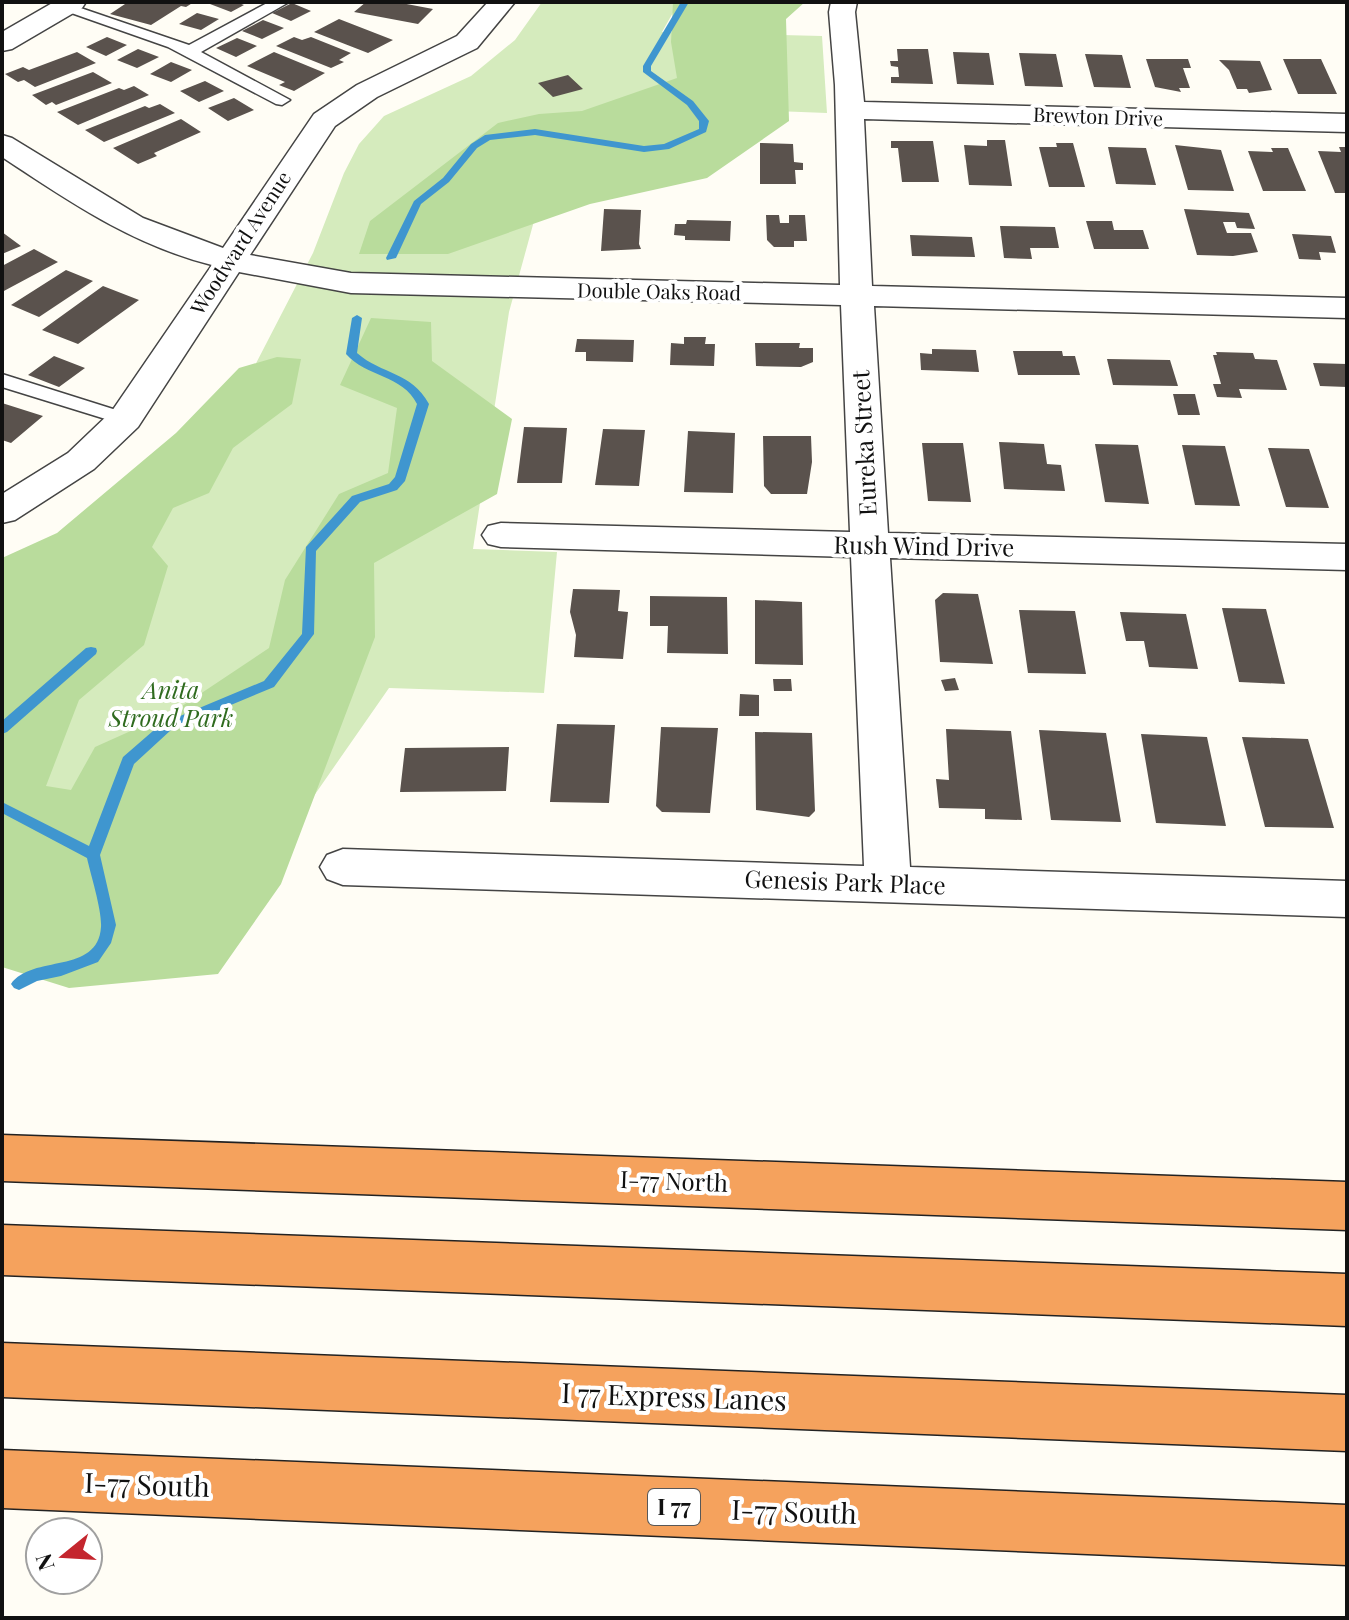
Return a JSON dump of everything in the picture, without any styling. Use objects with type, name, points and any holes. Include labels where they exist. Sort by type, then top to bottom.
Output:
[{"type":"highway","name":"I-77 North","points":[[2,1158],[1347,1206]]},
{"type":"highway","points":[[2,1250],[1347,1300]]},
{"type":"highway","name":"I 77 Express Lanes","points":[[2,1370],[1347,1423]]},
{"type":"highway","name":"I-77 South","points":[[2,1479],[1347,1535]]},
{"type":"street","name":"Woodward Avenue","points":[[2,511],[81,461],[125,419],[324,120],[367,91],[467,42],[502,2]]},
{"type":"street","name":"Eureka Street","points":[[844,2],[842,12],[888,885]]},
{"type":"street","points":[[2,43],[70,4]]},
{"type":"street","name":"Brewton Drive","points":[[849,110],[1347,123]]},
{"type":"street","name":"Double Oaks Road","points":[[2,144],[132,225],[192,250],[351,283],[1347,308]]},
{"type":"street","name":"Rush Wind Drive","points":[[501,535],[1347,557]]},
{"type":"street","name":"Genesis Park Place","points":[[343,867],[1347,899]]},
{"type":"lane","points":[[189,52],[281,2]]},
{"type":"lane","points":[[70,4],[189,52],[282,100]]},
{"type":"lane","points":[[2,380],[125,419]]},
{"type":"green space","name":"Anita Stroud Park","points":[[542,2],[679,2],[662,32],[822,36],[827,113],[615,105],[545,181],[509,312],[473,549],[557,552],[544,693],[389,688],[208,948],[2,950],[2,615],[203,466],[313,253],[344,173],[359,144],[384,116],[471,76],[515,40]]},
{"type":"green space","points":[[673,2],[805,2],[786,19],[789,121],[707,178],[590,204],[448,254],[359,254],[370,221],[498,123],[539,114],[582,111],[677,78],[671,42]]},
{"type":"green space","points":[[371,318],[431,322],[432,361],[512,419],[497,494],[374,563],[375,637],[281,884],[218,974],[69,988],[2,967],[2,558],[57,533],[176,433],[239,368],[277,357],[301,359],[292,404],[233,448],[209,493],[173,508],[152,547],[168,566],[144,645],[79,700],[46,786],[71,790],[95,747],[173,712],[269,648],[285,580],[339,494],[388,473],[397,408],[340,385]]},
{"type":"building","points":[[128,2],[194,2],[186,7],[181,6],[151,25],[110,14]]},
{"type":"building","points":[[366,2],[396,2],[433,9],[418,24],[354,12]]},
{"type":"building","points":[[292,3],[311,11],[291,21],[272,13]]},
{"type":"building","points":[[210,4],[244,5],[231,12]]},
{"type":"building","points":[[197,13],[219,19],[201,30],[179,24]]},
{"type":"building","points":[[339,19],[393,40],[368,53],[314,32]]},
{"type":"building","points":[[263,20],[284,28],[262,39],[242,31]]},
{"type":"building","points":[[107,37],[127,45],[106,56],[86,47]]},
{"type":"building","points":[[294,37],[302,40],[311,37],[351,53],[339,60],[344,62],[331,68],[276,46]]},
{"type":"building","points":[[237,38],[257,46],[236,57],[216,48]]},
{"type":"building","points":[[138,49],[159,57],[137,68],[117,60]]},
{"type":"building","points":[[897,49],[928,49],[933,84],[891,83],[891,77],[899,77],[898,67],[891,66],[890,61],[898,61]]},
{"type":"building","points":[[77,52],[96,63],[35,87],[5,74],[23,67],[29,70]]},
{"type":"building","points":[[274,52],[325,73],[294,91],[279,85],[285,82],[247,66]]},
{"type":"building","points":[[953,52],[989,53],[994,85],[957,84]]},
{"type":"building","points":[[1019,53],[1056,54],[1063,87],[1025,86]]},
{"type":"building","points":[[1085,54],[1122,55],[1131,88],[1094,87]]},
{"type":"building","points":[[1146,59],[1188,59],[1191,68],[1183,68],[1190,88],[1179,88],[1181,92],[1155,87]]},
{"type":"building","points":[[1283,59],[1321,59],[1337,94],[1298,94]]},
{"type":"building","points":[[1219,60],[1260,61],[1272,90],[1249,93],[1247,89],[1237,89],[1229,70]]},
{"type":"building","points":[[171,62],[192,70],[171,82],[150,74]]},
{"type":"building","points":[[93,72],[112,83],[56,105],[52,102],[46,105],[32,95]]},
{"type":"building","points":[[568,75],[583,89],[553,97],[538,83]]},
{"type":"building","points":[[205,81],[224,91],[199,102],[180,91]]},
{"type":"building","points":[[134,86],[149,95],[78,125],[57,112],[119,88],[124,90]]},
{"type":"building","points":[[234,98],[254,110],[228,121],[208,108]]},
{"type":"building","points":[[160,104],[175,113],[104,142],[85,130],[145,106],[149,108]]},
{"type":"building","points":[[181,119],[201,132],[154,153],[157,156],[138,164],[113,148]]},
{"type":"building","points":[[987,140],[1005,140],[1012,186],[969,185],[964,145],[987,146]]},
{"type":"building","points":[[891,141],[933,141],[939,182],[902,182],[898,148],[891,148]]},
{"type":"building","points":[[760,143],[793,144],[794,162],[803,163],[803,170],[795,170],[796,184],[760,184]]},
{"type":"building","points":[[1056,143],[1073,143],[1085,187],[1049,187],[1039,147],[1057,147]]},
{"type":"building","points":[[1175,145],[1221,150],[1234,191],[1188,190]]},
{"type":"building","points":[[1108,147],[1146,148],[1156,185],[1116,184]]},
{"type":"building","points":[[1339,147],[1347,147],[1347,193],[1335,193],[1318,151],[1341,152]]},
{"type":"building","points":[[1271,148],[1288,148],[1306,191],[1263,191],[1248,151],[1273,152]]},
{"type":"building","points":[[604,209],[641,210],[641,249],[601,251]]},
{"type":"building","points":[[1184,209],[1249,213],[1255,229],[1237,228],[1235,222],[1223,222],[1227,233],[1251,233],[1258,252],[1233,256],[1197,255]]},
{"type":"building","points":[[766,215],[779,215],[780,223],[789,223],[789,215],[805,215],[807,241],[794,241],[794,247],[774,247],[767,240]]},
{"type":"building","points":[[687,220],[731,221],[730,241],[685,240],[685,236],[674,235],[675,224],[686,224]]},
{"type":"building","points":[[1086,221],[1112,221],[1114,230],[1143,230],[1149,249],[1094,249]]},
{"type":"building","points":[[1000,226],[1055,227],[1059,248],[1030,248],[1032,259],[1004,258]]},
{"type":"building","points":[[2,232],[21,246],[2,254]]},
{"type":"building","points":[[1292,234],[1331,236],[1336,253],[1319,252],[1321,260],[1299,259]]},
{"type":"building","points":[[910,235],[972,237],[975,257],[912,256]]},
{"type":"building","points":[[34,249],[58,262],[2,292],[2,266]]},
{"type":"building","points":[[66,270],[93,281],[39,317],[11,305]]},
{"type":"building","points":[[103,286],[139,300],[78,344],[42,330]]},
{"type":"building","points":[[684,337],[706,337],[705,344],[715,344],[714,366],[670,365],[671,343],[684,344]]},
{"type":"building","points":[[577,339],[634,340],[633,362],[586,361],[586,352],[575,352]]},
{"type":"building","points":[[755,343],[800,343],[799,348],[813,348],[813,362],[801,367],[756,366]]},
{"type":"building","points":[[932,349],[976,350],[979,372],[921,370],[920,353],[932,354]]},
{"type":"building","points":[[1013,351],[1062,351],[1063,356],[1075,356],[1080,375],[1018,375]]},
{"type":"building","points":[[1216,352],[1253,353],[1255,359],[1277,360],[1287,390],[1239,389],[1242,398],[1217,397],[1213,384],[1221,384],[1213,355],[1217,355]]},
{"type":"building","points":[[54,356],[85,368],[59,387],[28,375]]},
{"type":"building","points":[[1107,359],[1170,360],[1178,386],[1113,385]]},
{"type":"building","points":[[1313,363],[1347,364],[1347,387],[1320,386]]},
{"type":"building","points":[[1173,394],[1195,394],[1200,415],[1178,415]]},
{"type":"building","points":[[2,403],[43,416],[11,443],[2,440]]},
{"type":"building","points":[[524,427],[567,428],[562,483],[517,483]]},
{"type":"building","points":[[603,429],[645,430],[639,486],[595,485]]},
{"type":"building","points":[[688,431],[735,433],[733,493],[684,492]]},
{"type":"building","points":[[763,436],[811,436],[812,462],[807,494],[771,494],[764,486]]},
{"type":"building","points":[[999,442],[1044,444],[1047,464],[1061,465],[1065,491],[1004,489]]},
{"type":"building","points":[[922,443],[963,443],[971,502],[928,501]]},
{"type":"building","points":[[1095,444],[1138,445],[1149,504],[1105,502]]},
{"type":"building","points":[[1182,445],[1225,446],[1240,506],[1195,505]]},
{"type":"building","points":[[1268,448],[1309,449],[1329,508],[1286,507]]},
{"type":"building","points":[[573,589],[620,590],[618,611],[628,612],[623,659],[574,657],[576,635],[570,612]]},
{"type":"building","points":[[943,593],[978,594],[993,664],[940,662],[935,600]]},
{"type":"building","points":[[650,596],[727,597],[728,654],[667,653],[668,626],[650,626]]},
{"type":"building","points":[[755,600],[802,602],[803,665],[755,664]]},
{"type":"building","points":[[1222,608],[1266,609],[1285,684],[1239,682]]},
{"type":"building","points":[[1019,610],[1075,611],[1086,674],[1028,673]]},
{"type":"building","points":[[1120,612],[1186,614],[1198,669],[1149,667],[1144,641],[1126,641]]},
{"type":"building","points":[[955,678],[959,690],[945,691],[941,680]]},
{"type":"building","points":[[773,679],[791,679],[792,691],[774,691]]},
{"type":"building","points":[[740,694],[759,695],[759,716],[739,716]]},
{"type":"building","points":[[557,724],[615,725],[609,803],[550,802]]},
{"type":"building","points":[[661,727],[718,728],[710,813],[662,812],[656,806]]},
{"type":"building","points":[[946,729],[1011,731],[1022,820],[985,819],[985,809],[939,808],[936,779],[949,780]]},
{"type":"building","points":[[1039,730],[1106,733],[1121,822],[1051,820]]},
{"type":"building","points":[[755,732],[812,733],[815,811],[809,817],[756,810]]},
{"type":"building","points":[[1141,734],[1207,737],[1226,826],[1156,823]]},
{"type":"building","points":[[1242,737],[1308,739],[1334,828],[1265,827]]},
{"type":"building","points":[[509,747],[506,791],[400,792],[405,748]]},
{"type":"waterway","points":[[391,258],[417,203],[446,180],[474,146],[488,137],[535,132],[644,149],[666,147],[703,130],[704,121],[690,103],[647,72],[647,66],[685,2]]},
{"type":"waterway","points":[[93,855],[128,761],[166,727],[269,684],[308,634],[310,550],[356,499],[393,487],[401,478],[423,404],[410,386],[369,367],[351,354],[357,318]]},
{"type":"waterway","points":[[2,729],[91,651]]},
{"type":"waterway","points":[[2,807],[93,855]]},
{"type":"waterway","points":[[19,984],[33,975],[61,970],[93,958],[106,939],[109,925],[93,855]]}]
